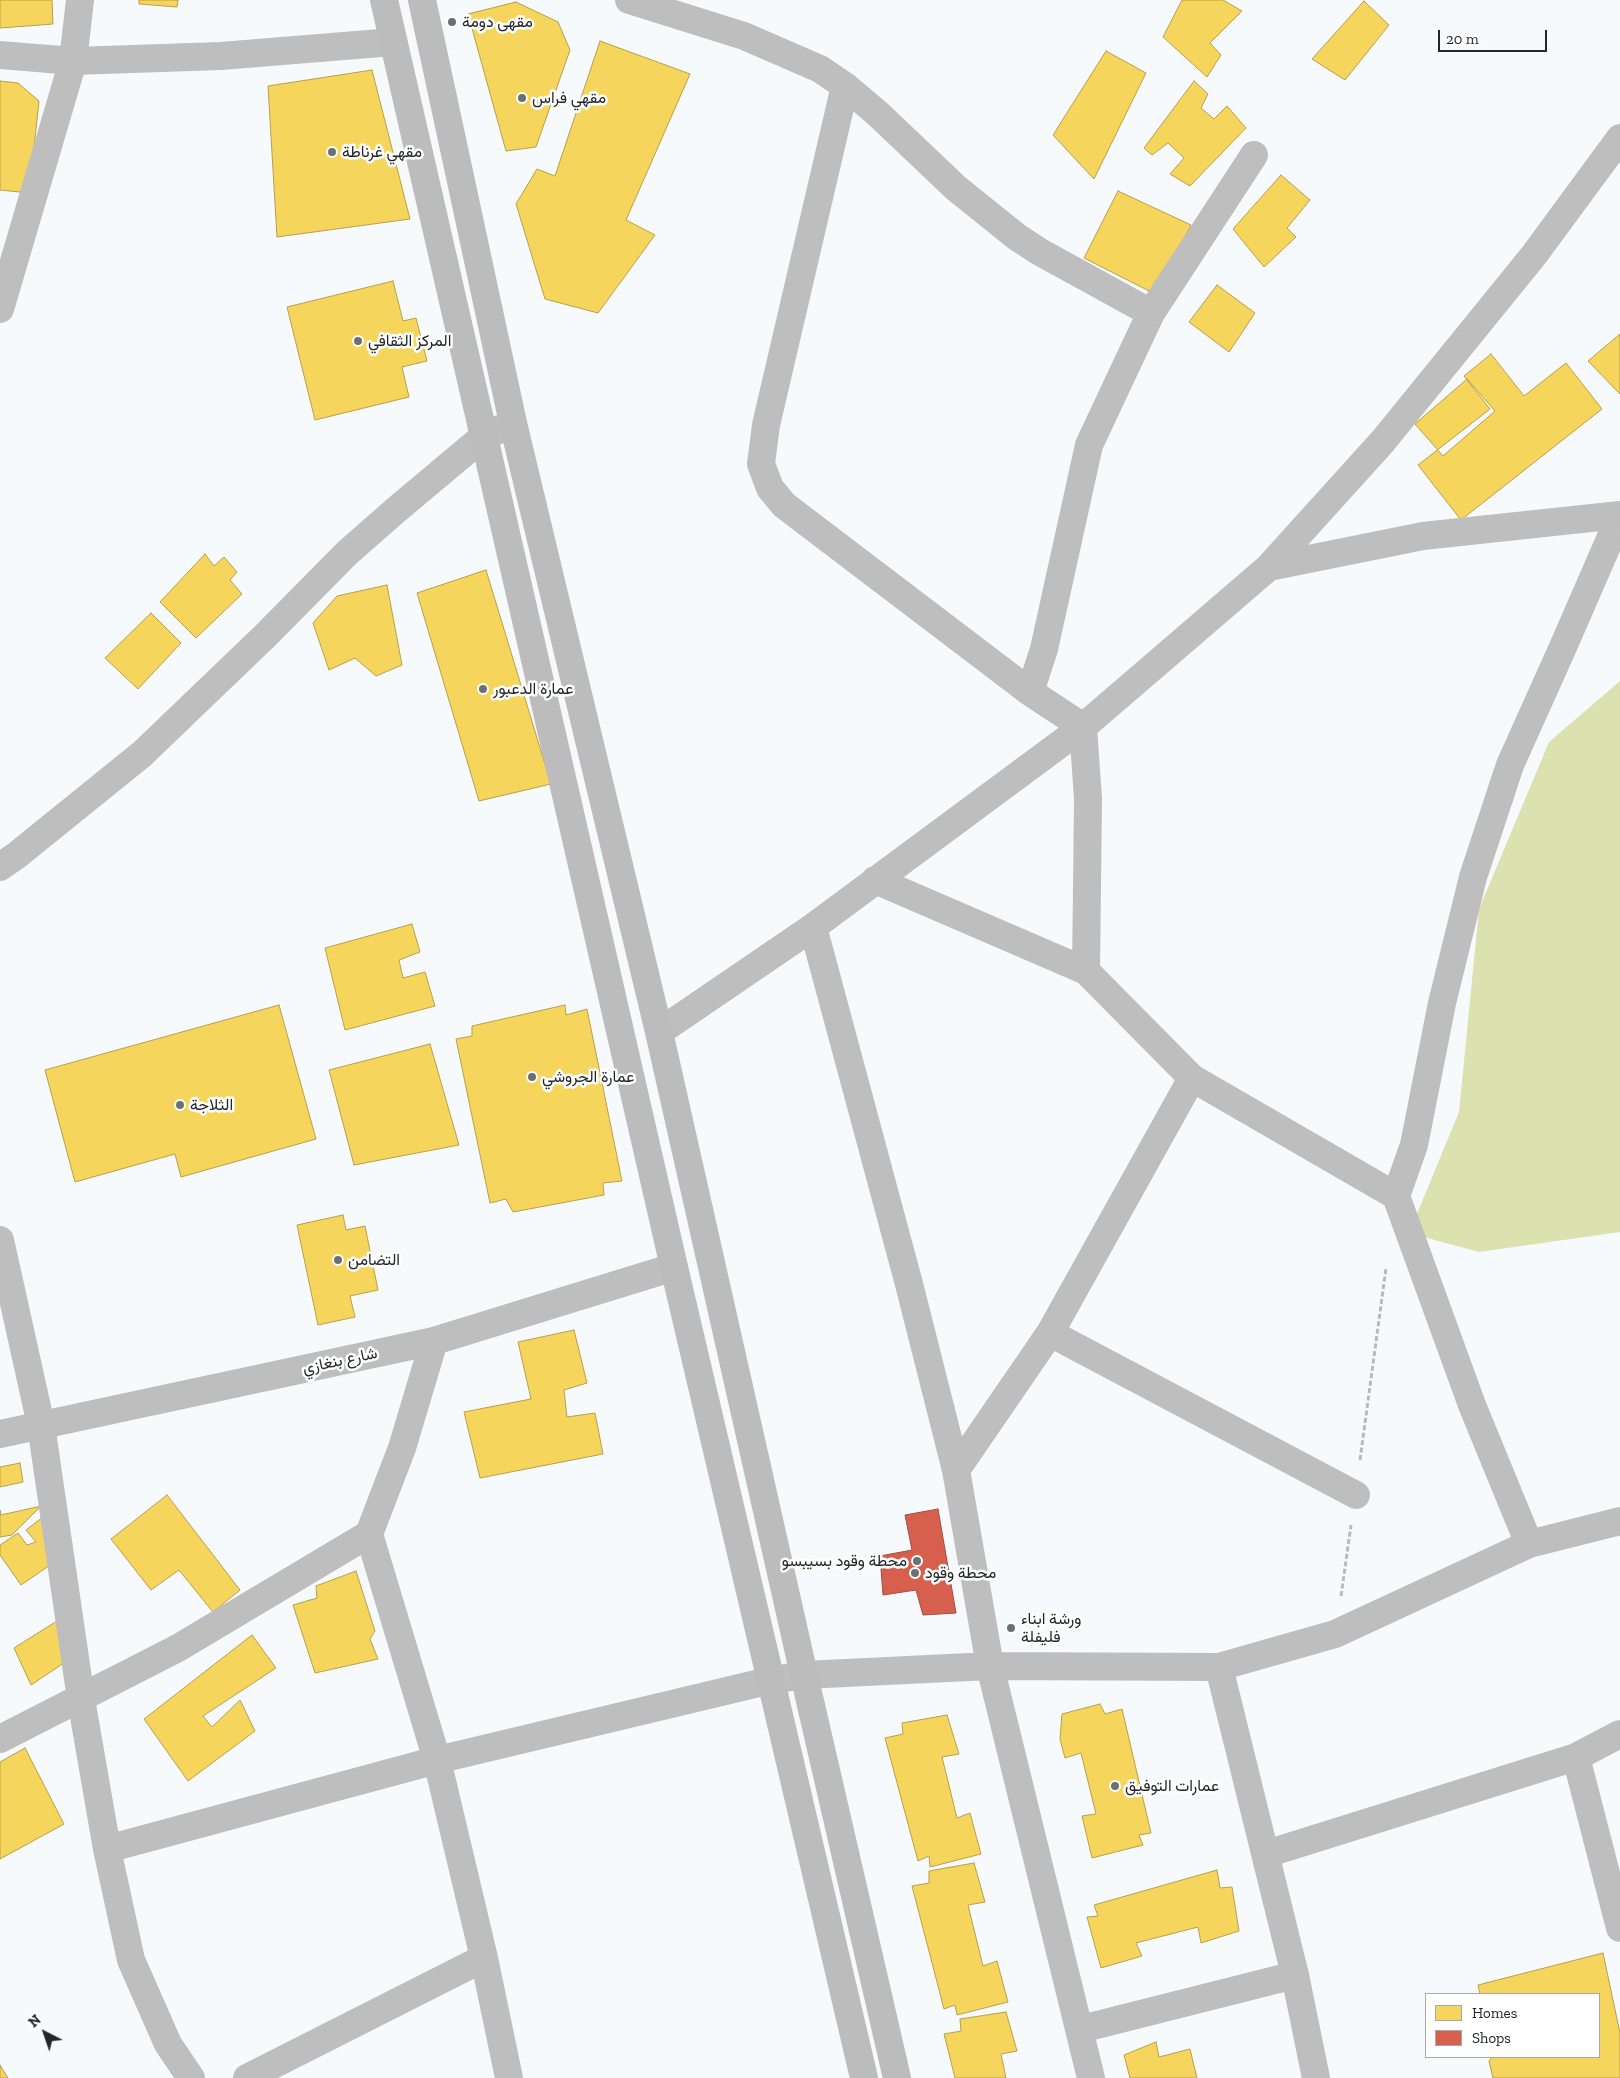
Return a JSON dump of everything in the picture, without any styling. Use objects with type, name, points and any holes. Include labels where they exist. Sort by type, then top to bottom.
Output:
[{"type":"highway","points":[[384,0],[674,1266],[864,2078]]},
{"type":"highway","points":[[422,0],[513,423],[658,1032],[897,2078]]},
{"type":"street","points":[[0,309],[73,61],[80,0]]},
{"type":"street","points":[[629,0],[752,39],[820,68],[877,113],[956,188],[1017,237],[1040,252],[1151,313]]},
{"type":"street","points":[[0,55],[73,61],[221,56],[393,42]]},
{"type":"street","points":[[845,86],[766,424],[761,464],[770,488],[784,505],[1030,692],[1083,726]]},
{"type":"street","points":[[658,1032],[813,928],[1083,726],[1269,567],[1390,433],[1534,255],[1620,138]]},
{"type":"street","points":[[1030,692],[1044,649],[1089,445],[1151,313],[1254,155]]},
{"type":"street","points":[[0,867],[142,754],[265,636],[347,553],[483,437],[513,423]]},
{"type":"street","points":[[1269,567],[1423,536],[1620,516],[1510,766],[1472,877],[1442,1003],[1414,1145],[1396,1196],[1472,1405],[1529,1544]]},
{"type":"street","points":[[1083,726],[1088,809],[1086,971]]},
{"type":"street","points":[[875,880],[1086,971],[1192,1078],[1396,1196]]},
{"type":"street","points":[[813,928],[909,1284],[956,1470],[990,1666],[1091,2078]]},
{"type":"street","points":[[956,1470],[1050,1333],[1192,1078]]},
{"type":"street","points":[[0,1240],[40,1425],[81,1699],[107,1849],[131,1960],[168,2044],[192,2078]]},
{"type":"street","name":"شارع بنغازي","points":[[0,1434],[434,1341],[674,1266]]},
{"type":"street","points":[[1050,1333],[1356,1495]]},
{"type":"street","points":[[434,1341],[402,1448],[369,1534],[437,1760],[484,1958],[509,2078]]},
{"type":"street","points":[[107,1849],[437,1760],[772,1680],[804,1675],[990,1666],[1219,1667],[1335,1634],[1529,1544],[1620,1521]]},
{"type":"street","points":[[0,1739],[178,1648],[369,1534]]},
{"type":"street","points":[[1219,1667],[1295,1975],[1316,2078]]},
{"type":"street","points":[[1266,1854],[1576,1757],[1620,1734]]},
{"type":"street","points":[[1576,1757],[1620,1928]]},
{"type":"street","points":[[247,2078],[484,1958]]},
{"type":"street","points":[[1080,2029],[1295,1975]]},
{"type":"path","points":[[1335,1634],[1356,1495],[1386,1263]]},
{"type":"green space","points":[[1620,681],[1620,1232],[1479,1252],[1409,1233],[1459,1112],[1479,909],[1549,742]]},
{"type":"building: Homes","points":[[0,0],[52,0],[53,24],[0,28]]},
{"type":"building: Homes","points":[[139,0],[178,0],[177,7],[139,4]]},
{"type":"building: Homes","points":[[1182,0],[1223,0],[1242,11],[1210,43],[1221,55],[1207,77],[1163,37]]},
{"type":"building: Homes","points":[[1364,1],[1389,25],[1345,80],[1312,59]]},
{"type":"building: Homes","name":"مقهي فراس","points":[[516,2],[558,22],[570,50],[536,147],[506,151],[468,14]]},
{"type":"building: Homes","points":[[600,41],[690,74],[626,220],[655,235],[598,313],[545,299],[516,204],[537,169],[555,176]]},
{"type":"building: Homes","points":[[1106,51],[1146,73],[1094,179],[1053,135]]},
{"type":"building: Homes","name":"مقهي غرناطة","points":[[372,70],[410,219],[277,237],[268,86]]},
{"type":"building: Homes","points":[[0,81],[18,83],[39,101],[29,193],[0,190]]},
{"type":"building: Homes","points":[[1194,81],[1208,94],[1201,108],[1214,119],[1227,106],[1246,128],[1190,186],[1170,174],[1184,158],[1168,143],[1152,155],[1144,148]]},
{"type":"building: Homes","points":[[1281,175],[1310,200],[1287,228],[1296,237],[1264,267],[1233,229]]},
{"type":"building: Homes","points":[[1118,191],[1191,225],[1155,294],[1084,258]]},
{"type":"building: Homes","name":"المركز الثقافي","points":[[393,281],[403,321],[416,318],[427,361],[402,367],[409,397],[315,420],[287,307]]},
{"type":"building: Homes","points":[[1217,285],[1255,313],[1229,352],[1189,322]]},
{"type":"building: Homes","points":[[1620,334],[1620,394],[1588,361]]},
{"type":"building: Homes","points":[[1491,354],[1524,396],[1566,363],[1602,409],[1461,520],[1418,465],[1490,409],[1464,376]]},
{"type":"building: Homes","points":[[1467,379],[1495,411],[1443,456],[1415,424]]},
{"type":"building: Homes","points":[[205,554],[214,566],[224,557],[237,572],[230,580],[242,594],[196,638],[160,602]]},
{"type":"building: Homes","name":"عمارة الدعبور","points":[[486,570],[551,784],[479,801],[417,593]]},
{"type":"building: Homes","points":[[387,585],[402,665],[376,676],[355,658],[329,670],[313,623],[337,596]]},
{"type":"building: Homes","points":[[151,613],[181,643],[138,689],[105,658]]},
{"type":"building: Homes","points":[[412,924],[420,952],[399,960],[403,978],[425,972],[435,1006],[345,1030],[325,948]]},
{"type":"building: Homes","name":"الثلاجة","points":[[279,1005],[316,1139],[181,1177],[175,1154],[75,1182],[45,1070]]},
{"type":"building: Homes","name":"عمارة الجروشي","points":[[565,1005],[566,1015],[587,1009],[622,1181],[603,1183],[604,1195],[513,1212],[506,1199],[490,1203],[456,1039],[472,1036],[472,1026]]},
{"type":"building: Homes","points":[[430,1044],[459,1145],[354,1165],[329,1070]]},
{"type":"building: Homes","name":"التضامن","points":[[343,1215],[346,1230],[365,1226],[378,1290],[350,1296],[355,1317],[318,1325],[297,1225]]},
{"type":"building: Homes","points":[[574,1330],[587,1383],[564,1390],[567,1417],[595,1413],[603,1454],[480,1478],[464,1412],[531,1399],[518,1342]]},
{"type":"building: Homes","points":[[20,1463],[23,1482],[0,1487],[0,1467]]},
{"type":"building: Homes","points":[[167,1495],[240,1590],[213,1612],[179,1570],[151,1590],[111,1539]]},
{"type":"building: Homes","points":[[41,1506],[12,1535],[0,1537],[0,1510],[1,1515]]},
{"type":"building: Homes","points":[[47,1514],[56,1561],[21,1585],[0,1555],[0,1545],[18,1533],[27,1545],[36,1542],[26,1530]]},
{"type":"building: Homes","points":[[356,1571],[375,1631],[370,1639],[378,1659],[315,1673],[293,1605],[317,1598],[316,1586]]},
{"type":"building: Homes","points":[[57,1621],[67,1661],[31,1685],[14,1648]]},
{"type":"building: Homes","points":[[252,1635],[276,1668],[203,1716],[212,1727],[240,1700],[255,1731],[188,1781],[144,1719]]},
{"type":"building: Homes","name":"عمارات التوفيق","points":[[1100,1704],[1105,1714],[1122,1709],[1151,1833],[1139,1835],[1143,1845],[1092,1858],[1082,1816],[1096,1814],[1081,1753],[1065,1758],[1060,1739],[1062,1714]]},
{"type":"building: Homes","points":[[947,1715],[959,1754],[942,1757],[957,1818],[970,1813],[981,1854],[930,1867],[929,1856],[918,1861],[885,1738],[903,1734],[902,1723]]},
{"type":"building: Homes","points":[[25,1748],[64,1824],[0,1859],[0,1762]]},
{"type":"building: Homes","points":[[974,1863],[985,1902],[968,1905],[983,1966],[997,1961],[1008,2002],[957,2015],[955,2005],[944,2009],[912,1886],[929,1883],[929,1871]]},
{"type":"building: Homes","points":[[1217,1870],[1220,1888],[1232,1887],[1239,1931],[1201,1943],[1198,1927],[1136,1943],[1142,1956],[1101,1968],[1087,1917],[1098,1916],[1094,1905]]},
{"type":"building: Homes","points":[[1603,1953],[1620,2033],[1620,2078],[1493,2078],[1489,2061],[1491,2058],[1600,2058],[1600,1993],[1480,1993],[1478,1985]]},
{"type":"building: Homes","points":[[1006,2012],[1017,2051],[1001,2054],[1006,2078],[955,2078],[944,2034],[961,2031],[960,2019]]},
{"type":"building: Homes","points":[[1156,2042],[1159,2057],[1190,2049],[1197,2078],[1130,2078],[1124,2055]]},
{"type":"building: Homes","points":[[0,2065],[8,2078],[0,2078]]},
{"type":"building: Shops","name":"محطة وقود","points":[[938,1509],[956,1613],[923,1615],[916,1590],[883,1595],[880,1556],[912,1550],[905,1515]]},
{"type":"place","name":"مقهى دومة","points":[[452,22]]},
{"type":"place","name":"مقهي فراس","points":[[522,98]]},
{"type":"place","name":"مقهي غرناطة","points":[[332,152]]},
{"type":"place","name":"المركز الثقافي","points":[[358,341]]},
{"type":"place","name":"عمارة الدعبور","points":[[483,689]]},
{"type":"place","name":"عمارة الجروشي","points":[[532,1077]]},
{"type":"place","name":"الثلاجة","points":[[180,1105]]},
{"type":"place","name":"التضامن","points":[[338,1260]]},
{"type":"place","name":"محطة وقود بسيبسو","points":[[917,1561]]},
{"type":"place","name":"محطة وقود","points":[[915,1573]]},
{"type":"place","name":"ورشة ابناء فليفلة","points":[[1011,1628]]},
{"type":"place","name":"عمارات التوفيق","points":[[1115,1786]]}]
